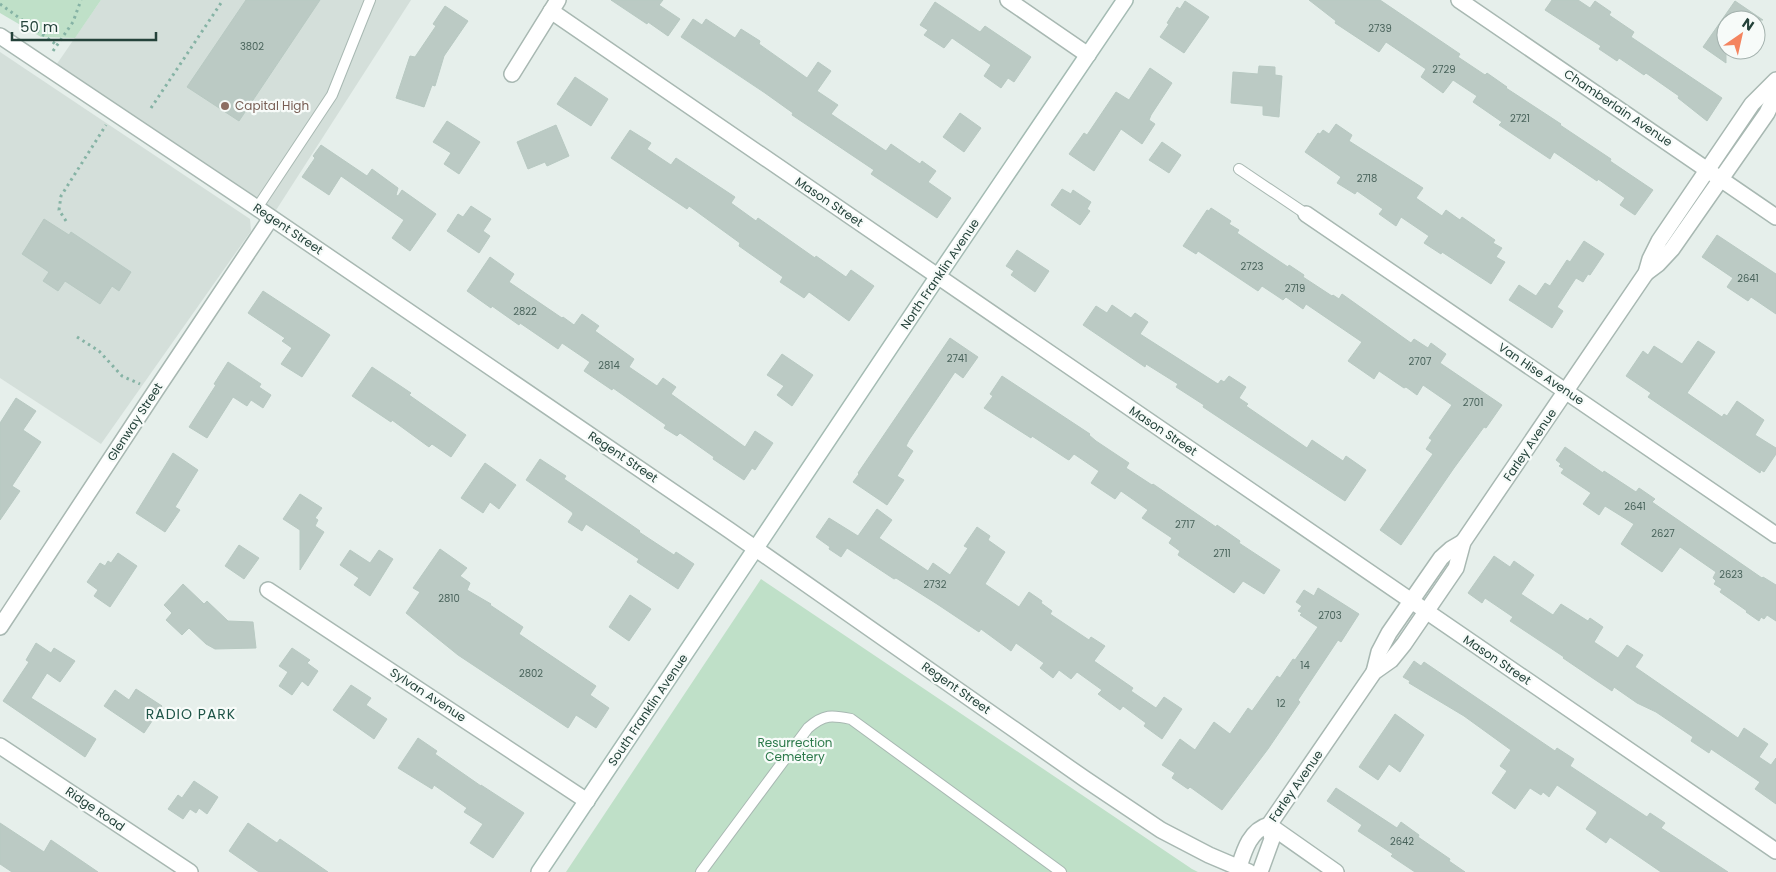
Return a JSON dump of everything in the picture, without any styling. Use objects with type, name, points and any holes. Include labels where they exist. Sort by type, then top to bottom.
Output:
[{"type":"street","points":[[1008,0],[1088,55]]},
{"type":"street","name":"North Franklin Avenue","points":[[756,549],[1125,0]]},
{"type":"street","name":"Chamberlain Avenue","points":[[1460,0],[1776,217]]},
{"type":"street","points":[[512,74],[554,5]]},
{"type":"street","name":"Mason Street","points":[[554,5],[938,276],[1776,851]]},
{"type":"street","name":"Regent Street","points":[[0,36],[257,208],[756,549],[1085,779],[1161,830],[1242,870]]},
{"type":"street","name":"Farley Avenue","points":[[1242,870],[1244,853],[1254,833],[1262,827],[1269,825],[1374,672],[1391,660],[1456,568],[1463,542],[1646,273],[1650,259],[1659,241],[1752,104],[1776,80]]},
{"type":"street","name":"Farley Avenue","points":[[1646,273],[1658,264],[1672,249],[1767,113],[1776,94]]},
{"type":"street","name":"Van Hise Avenue","points":[[1306,214],[1776,535]]},
{"type":"street","name":"Glenway Street","points":[[0,627],[271,218]]},
{"type":"street","name":"Farley Avenue","points":[[1374,672],[1379,652],[1389,633],[1441,558],[1463,542]]},
{"type":"street","name":"South Franklin Avenue","points":[[539,872],[756,549]]},
{"type":"street","name":"Sylvan Avenue","points":[[268,590],[587,801]]},
{"type":"street","name":"Ridge Road","points":[[0,746],[190,872]]},
{"type":"street","points":[[1269,825],[1336,872]]},
{"type":"street","name":"Farley Avenue","points":[[1260,872],[1272,839],[1269,825]]},
{"type":"lane","points":[[257,208],[332,95],[370,0]]},
{"type":"lane","points":[[1239,169],[1306,214]]},
{"type":"lane","points":[[701,872],[808,728],[818,719],[834,716],[851,719],[1061,872]]},
{"type":"path","points":[[43,65],[73,22],[81,0]]},
{"type":"path","points":[[152,108],[224,0]]},
{"type":"path","points":[[0,4],[57,44]]},
{"type":"path","points":[[66,221],[59,210],[61,196],[114,111]]},
{"type":"path","points":[[77,337],[99,351],[122,376],[142,386],[156,390]]},
{"type":"shaded area","name":"Capital High","points":[[101,0],[411,0],[271,218],[52,71]]},
{"type":"shaded area","points":[[0,52],[250,219],[251,231],[101,444],[0,378]]},
{"type":"green space","points":[[0,0],[101,0],[75,38],[41,37],[0,13]]},
{"type":"green space","name":"Resurrection Cemetery","points":[[761,579],[1192,869],[1198,872],[566,872]]},
{"type":"building","points":[[246,0],[320,0],[239,121],[187,87]]},
{"type":"building","points":[[611,0],[663,0],[659,5],[680,19],[668,36]]},
{"type":"building","points":[[1309,0],[1380,0],[1460,54],[1458,57],[1485,75],[1487,73],[1653,190],[1635,215],[1620,205],[1625,198],[1598,179],[1597,181],[1554,152],[1550,159],[1499,125],[1502,122],[1473,102],[1477,96],[1453,80],[1443,93],[1421,77],[1426,69],[1386,42],[1379,52],[1335,23],[1336,21]]},
{"type":"building","points":[[1552,0],[1578,0],[1590,8],[1595,1],[1611,12],[1609,15],[1634,32],[1631,37],[1722,98],[1707,121],[1678,98],[1679,96],[1646,73],[1644,75],[1619,58],[1617,61],[1599,49],[1601,46],[1545,10]]},
{"type":"building","points":[[1185,1],[1209,17],[1184,53],[1160,37],[1177,7],[1180,9]]},
{"type":"building","points":[[1735,1],[1748,10],[1729,10]]},
{"type":"building","points":[[935,2],[980,32],[985,26],[1031,57],[1014,82],[1008,78],[1001,88],[984,76],[991,65],[952,38],[944,48],[924,35],[928,30],[920,25]]},
{"type":"building","points":[[445,6],[468,21],[444,56],[435,86],[432,85],[424,107],[396,98],[410,56],[415,57],[436,26],[433,24]]},
{"type":"building","points":[[693,19],[702,25],[706,19],[735,38],[741,29],[760,41],[759,44],[807,78],[818,62],[831,71],[817,91],[838,105],[831,114],[886,151],[891,144],[920,164],[922,161],[936,171],[928,182],[951,198],[937,218],[871,174],[874,170],[792,115],[793,113],[765,93],[681,37]]},
{"type":"building","points":[[1716,28],[1716,56],[1703,47]]},
{"type":"building","points":[[1259,66],[1275,67],[1275,75],[1282,76],[1279,117],[1263,115],[1263,106],[1231,103],[1233,72],[1258,74]]},
{"type":"building","points":[[1150,68],[1172,83],[1151,115],[1149,120],[1155,124],[1142,144],[1121,129],[1094,171],[1069,154],[1084,133],[1087,135],[1116,92],[1129,100]]},
{"type":"building","points":[[575,77],[608,99],[591,126],[557,104]]},
{"type":"building","points":[[960,113],[981,128],[964,152],[943,137]]},
{"type":"building","points":[[447,121],[480,142],[459,174],[444,164],[451,153],[433,142]]},
{"type":"building","points":[[1336,124],[1352,135],[1349,141],[1423,188],[1416,198],[1442,216],[1446,210],[1460,220],[1462,217],[1495,240],[1493,243],[1502,248],[1496,257],[1505,262],[1491,284],[1442,252],[1441,254],[1424,243],[1429,236],[1401,217],[1396,226],[1379,214],[1383,209],[1357,191],[1355,194],[1337,183],[1341,177],[1305,152],[1318,133],[1320,134],[1323,130],[1329,134]]},
{"type":"building","points":[[556,125],[569,156],[547,166],[545,162],[528,169],[517,142]]},
{"type":"building","points":[[630,130],[651,143],[647,149],[671,165],[676,158],[735,197],[731,203],[756,221],[758,218],[846,277],[851,270],[874,286],[849,321],[809,292],[804,298],[780,282],[783,277],[739,246],[740,243],[689,206],[687,209],[611,158]]},
{"type":"building","points":[[1162,142],[1181,155],[1169,173],[1149,160]]},
{"type":"building","points":[[321,145],[367,176],[372,169],[398,188],[396,195],[398,196],[402,190],[436,214],[410,251],[392,238],[404,220],[341,176],[329,195],[302,177]]},
{"type":"building","points":[[1062,189],[1071,194],[1073,190],[1091,202],[1087,209],[1090,211],[1080,225],[1051,205]]},
{"type":"building","points":[[471,206],[491,219],[483,231],[490,236],[479,253],[447,231],[458,214],[463,217]]},
{"type":"building","points":[[1211,208],[1231,221],[1229,224],[1239,230],[1237,233],[1288,267],[1289,265],[1304,275],[1303,277],[1332,296],[1339,299],[1342,294],[1411,343],[1414,339],[1428,348],[1431,343],[1446,354],[1440,363],[1502,405],[1454,468],[1401,545],[1380,530],[1433,454],[1426,449],[1432,440],[1429,438],[1452,405],[1423,385],[1417,395],[1379,371],[1374,379],[1348,361],[1362,342],[1306,304],[1303,309],[1286,297],[1283,300],[1262,286],[1258,291],[1198,251],[1196,254],[1183,246],[1207,210],[1209,211]]},
{"type":"building","points":[[44,219],[69,235],[71,232],[131,272],[119,291],[112,286],[100,304],[65,281],[58,291],[43,281],[49,272],[22,254]]},
{"type":"building","points":[[1717,235],[1776,274],[1776,314],[1751,297],[1748,301],[1727,287],[1733,278],[1702,257]]},
{"type":"building","points":[[1584,241],[1604,254],[1583,282],[1576,278],[1557,307],[1563,311],[1552,328],[1509,300],[1519,285],[1536,296],[1545,283],[1550,286],[1567,260],[1570,262]]},
{"type":"building","points":[[1017,250],[1049,271],[1035,292],[1011,275],[1014,271],[1006,266]]},
{"type":"building","points":[[490,257],[514,274],[509,282],[562,318],[574,325],[582,314],[599,326],[595,331],[634,359],[629,367],[657,386],[663,378],[676,387],[671,394],[745,447],[755,431],[773,443],[755,470],[752,468],[744,480],[680,433],[677,436],[664,428],[666,425],[613,388],[612,390],[584,371],[590,362],[562,343],[558,349],[520,323],[519,325],[467,291]]},
{"type":"building","points":[[263,291],[330,335],[302,377],[281,364],[292,348],[282,341],[285,338],[248,313]]},
{"type":"building","points":[[1112,305],[1131,318],[1135,313],[1148,322],[1140,334],[1218,384],[1221,380],[1224,382],[1229,376],[1246,387],[1239,398],[1248,404],[1246,406],[1307,448],[1312,440],[1343,461],[1346,456],[1366,470],[1345,501],[1203,407],[1204,405],[1176,387],[1178,384],[1146,364],[1145,367],[1083,325],[1096,306],[1107,313]]},
{"type":"building","points":[[950,338],[978,357],[963,378],[955,372],[909,440],[906,446],[913,451],[897,476],[904,480],[887,505],[853,482]]},
{"type":"building","points":[[1698,341],[1715,352],[1687,393],[1722,417],[1724,414],[1727,416],[1737,401],[1764,420],[1755,435],[1776,448],[1776,454],[1764,472],[1761,470],[1760,473],[1648,397],[1651,393],[1626,376],[1643,351],[1648,355],[1654,346],[1682,364]]},
{"type":"building","points":[[782,354],[813,375],[792,406],[777,395],[784,386],[767,375]]},
{"type":"building","points":[[228,362],[261,384],[259,387],[271,395],[263,408],[251,400],[247,406],[233,397],[207,438],[189,427],[216,385],[214,384]]},
{"type":"building","points":[[372,367],[411,393],[409,395],[466,435],[451,457],[432,444],[429,447],[392,420],[391,422],[352,396]]},
{"type":"building","points":[[1002,376],[1090,434],[1096,441],[1129,463],[1126,468],[1216,527],[1217,525],[1240,541],[1239,543],[1280,570],[1264,594],[1243,581],[1234,593],[1178,555],[1180,551],[1169,543],[1172,538],[1142,518],[1148,510],[1121,491],[1115,499],[1091,483],[1099,471],[1074,454],[1069,460],[1067,459],[984,408],[993,396],[990,394]]},
{"type":"building","points":[[16,398],[36,411],[23,430],[41,442],[12,486],[20,491],[0,520],[0,423]]},
{"type":"building","points":[[1565,447],[1603,473],[1604,471],[1636,492],[1639,488],[1655,499],[1652,502],[1762,578],[1776,585],[1776,621],[1767,615],[1764,619],[1761,617],[1759,621],[1720,592],[1722,589],[1714,584],[1716,581],[1713,578],[1716,572],[1680,547],[1662,572],[1621,544],[1634,524],[1605,506],[1599,515],[1583,504],[1591,493],[1561,473],[1564,469],[1559,466],[1561,464],[1556,460]]},
{"type":"building","points":[[173,453],[198,470],[175,507],[180,510],[165,532],[136,513]]},
{"type":"building","points":[[540,459],[566,476],[564,479],[639,532],[674,555],[676,552],[694,564],[678,589],[637,562],[639,559],[586,524],[582,531],[568,522],[573,514],[572,512],[526,480]]},
{"type":"building","points":[[485,463],[516,485],[499,509],[490,502],[483,513],[461,498]]},
{"type":"building","points":[[300,494],[322,508],[315,518],[318,520],[315,526],[324,532],[300,570],[300,530],[283,519]]},
{"type":"building","points":[[877,509],[892,520],[879,538],[928,571],[933,563],[950,575],[968,548],[964,546],[977,527],[990,536],[988,540],[1005,552],[985,584],[1019,607],[1029,592],[1052,611],[1050,614],[1089,640],[1091,637],[1105,646],[1094,661],[1133,688],[1131,691],[1156,708],[1164,697],[1182,709],[1162,739],[1144,726],[1146,723],[1123,706],[1120,710],[1098,694],[1102,690],[1077,672],[1071,679],[1059,670],[1053,678],[1040,668],[1044,663],[1016,643],[1011,651],[981,629],[979,632],[847,548],[841,557],[816,537],[829,518],[858,536]]},
{"type":"building","points":[[239,545],[259,558],[244,579],[225,566]]},
{"type":"building","points":[[440,549],[467,568],[460,576],[470,583],[467,590],[491,604],[523,627],[519,634],[596,686],[590,695],[609,708],[596,728],[576,715],[568,728],[458,655],[406,613],[420,592],[413,588]]},
{"type":"building","points":[[350,550],[370,563],[379,550],[393,559],[370,596],[354,585],[359,578],[340,565]]},
{"type":"building","points":[[118,553],[137,566],[110,607],[94,596],[98,590],[87,582],[100,563],[105,566],[108,561],[111,563]]},
{"type":"building","points":[[1494,556],[1510,567],[1514,561],[1534,575],[1521,594],[1553,615],[1561,604],[1588,621],[1590,618],[1603,627],[1594,642],[1618,658],[1627,645],[1643,655],[1635,667],[1738,738],[1744,728],[1768,744],[1759,757],[1771,765],[1776,758],[1776,804],[1755,789],[1760,782],[1711,749],[1709,753],[1691,741],[1693,737],[1656,712],[1637,703],[1614,687],[1612,691],[1594,679],[1510,621],[1513,617],[1485,598],[1482,603],[1468,593]]},
{"type":"building","points":[[183,584],[204,604],[207,601],[228,621],[253,622],[256,648],[215,649],[206,644],[189,628],[182,635],[166,620],[172,613],[164,605]]},
{"type":"building","points":[[1318,588],[1359,614],[1341,642],[1338,640],[1298,700],[1300,702],[1268,749],[1222,810],[1190,787],[1188,789],[1172,778],[1175,773],[1162,765],[1180,739],[1195,750],[1214,722],[1230,734],[1248,708],[1252,711],[1277,676],[1280,678],[1293,659],[1295,660],[1318,627],[1300,615],[1302,613],[1298,611],[1302,606],[1296,602],[1304,590],[1314,596]]},
{"type":"building","points":[[630,595],[651,609],[629,641],[609,627]]},
{"type":"building","points":[[36,643],[51,653],[54,648],[75,661],[60,682],[47,673],[31,698],[96,739],[85,757],[3,701],[29,662],[26,660]]},
{"type":"building","points":[[292,648],[310,660],[307,663],[318,671],[308,686],[302,681],[292,695],[279,686],[288,672],[279,666]]},
{"type":"building","points":[[1414,661],[1421,666],[1424,662],[1555,751],[1557,748],[1574,759],[1570,766],[1647,817],[1650,813],[1665,823],[1661,828],[1728,872],[1661,872],[1610,837],[1606,843],[1586,829],[1597,813],[1596,811],[1557,785],[1549,797],[1543,792],[1541,795],[1530,788],[1515,809],[1492,793],[1507,771],[1500,766],[1511,750],[1464,716],[1409,683],[1410,681],[1403,677]]},
{"type":"building","points":[[351,685],[371,698],[366,705],[387,719],[374,739],[333,710]]},
{"type":"building","points":[[136,689],[162,706],[144,733],[104,706],[115,690],[129,700]]},
{"type":"building","points":[[1395,714],[1424,735],[1400,772],[1389,764],[1378,780],[1359,767]]},
{"type":"building","points":[[418,738],[437,751],[435,754],[524,813],[493,858],[470,843],[483,824],[464,812],[467,808],[434,785],[432,789],[398,768]]},
{"type":"building","points":[[194,781],[218,797],[207,814],[199,808],[196,813],[190,809],[183,819],[168,809],[178,795],[182,798]]},
{"type":"building","points":[[1336,788],[1397,828],[1401,822],[1465,872],[1415,872],[1391,856],[1393,854],[1358,831],[1362,825],[1327,801]]},
{"type":"building","points":[[0,823],[44,852],[51,840],[98,872],[12,872],[0,864]]},
{"type":"building","points":[[248,823],[277,843],[280,839],[328,872],[259,872],[229,851]]},
{"type":"place","name":"Capital High","points":[[225,106]]},
{"type":"district","name":"RADIO PARK","points":[[191,714]]}]
